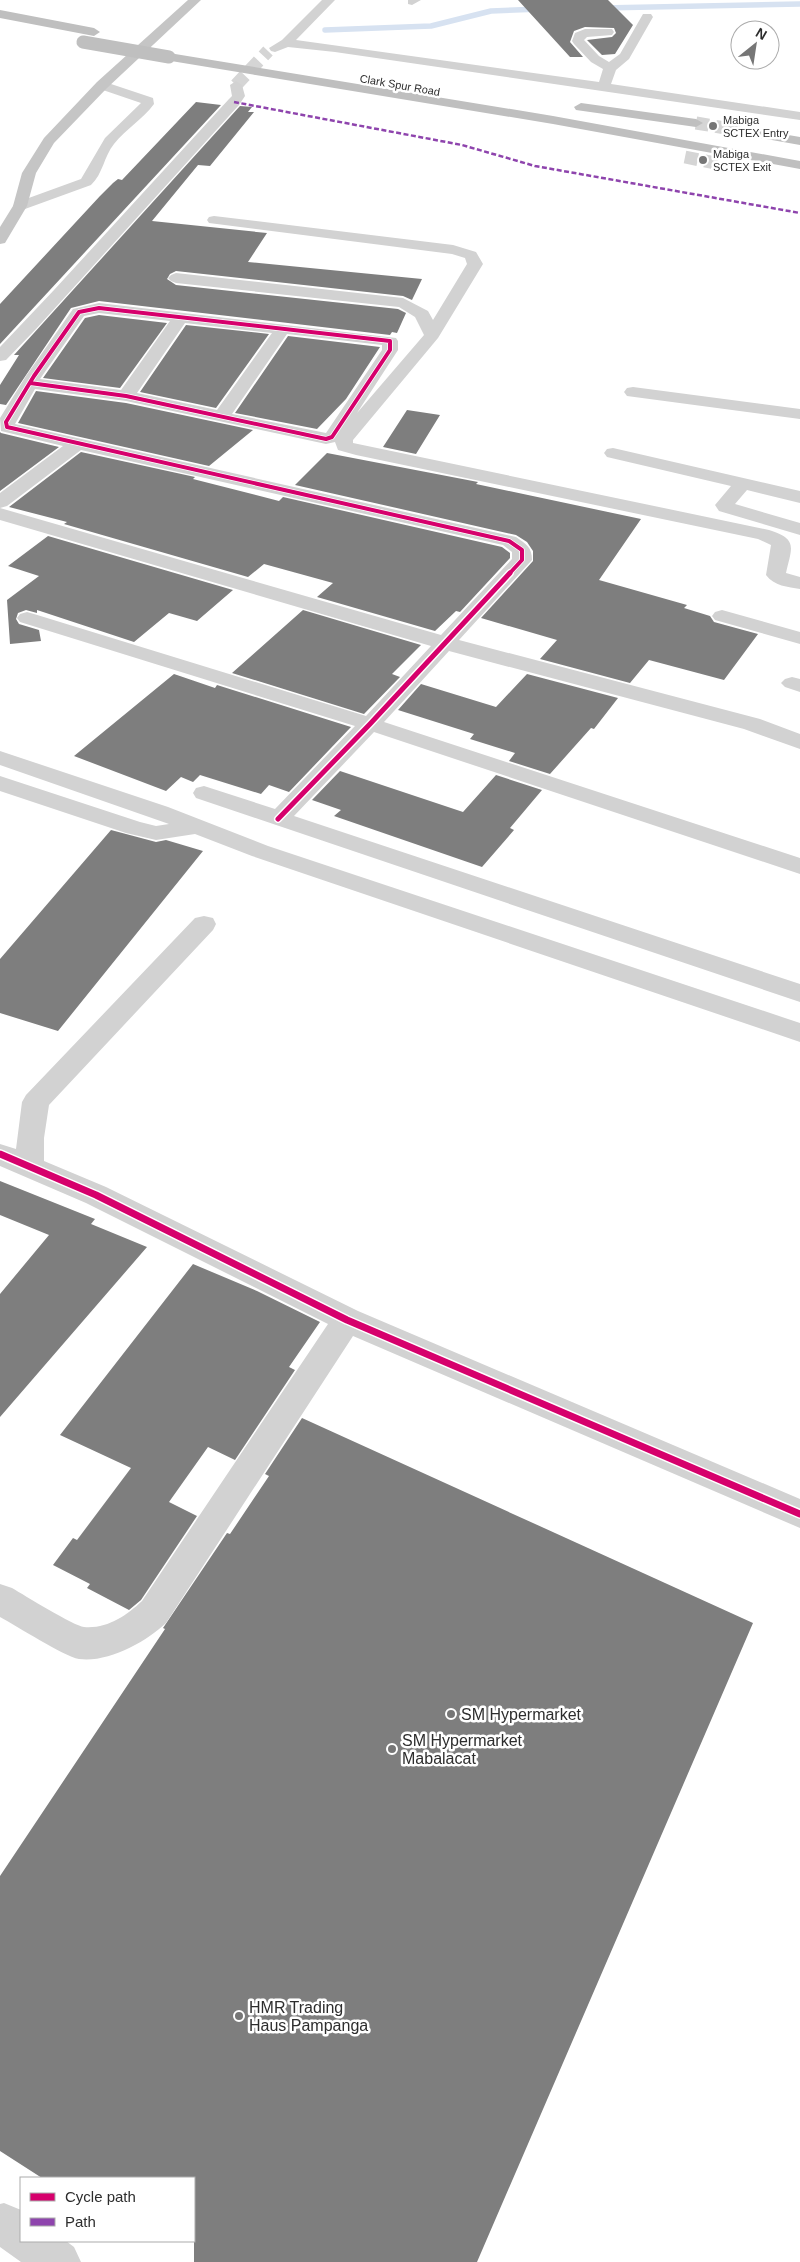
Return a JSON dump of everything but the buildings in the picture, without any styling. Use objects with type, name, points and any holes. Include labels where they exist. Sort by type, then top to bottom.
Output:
[{"type":"highway","name":"Clark Spur Road","points":[[0,16],[800,155]]},
{"type":"highway","name":"Clark Spur Road","points":[[0,26],[169,57],[553,120],[800,165]]},
{"type":"highway","points":[[323,82],[461,116],[685,157]]},
{"type":"highway","points":[[396,84],[463,92]]},
{"type":"highway","points":[[565,105],[696,123]]},
{"type":"highway","points":[[731,129],[800,141]]},
{"type":"highway","points":[[720,164],[800,179]]},
{"type":"main road","points":[[0,240],[20,206],[29,173],[48,141],[102,85],[195,0]]},
{"type":"street","points":[[268,51],[286,43],[329,0]]},
{"type":"street","points":[[604,86],[610,68],[625,56],[648,17]]},
{"type":"street","points":[[608,32],[586,33],[579,36],[578,41],[595,59],[610,68]]},
{"type":"street","points":[[286,43],[365,51],[800,116]]},
{"type":"street","points":[[20,206],[86,182],[92,177],[99,156],[113,135],[148,104],[148,101],[141,97],[102,85]]},
{"type":"street","points":[[0,356],[52,304],[150,191],[234,102],[239,96],[236,85]]},
{"type":"street","points":[[214,220],[453,250],[470,255],[475,264],[432,335],[344,439],[344,446],[762,534],[778,539],[781,545],[776,575],[784,580],[800,583]]},
{"type":"street","points":[[176,278],[403,303],[422,314],[432,335]]},
{"type":"street","points":[[30,383],[126,396],[318,438],[332,437],[390,350],[390,341],[385,339],[99,308],[79,312],[30,383],[6,422],[7,427],[76,445],[509,541],[522,550],[522,560],[370,724],[278,819]]},
{"type":"street","points":[[126,396],[181,317]]},
{"type":"street","points":[[222,416],[283,329]]},
{"type":"street","points":[[634,392],[800,414]]},
{"type":"street","points":[[0,502],[76,445]]},
{"type":"street","points":[[613,453],[742,485],[800,497]]},
{"type":"street","points":[[742,485],[724,505],[726,507],[800,529]]},
{"type":"street","points":[[0,514],[445,643],[752,724],[800,742]]},
{"type":"street","points":[[722,616],[800,638]]},
{"type":"street","points":[[27,618],[370,724],[800,866]]},
{"type":"street","points":[[0,758],[160,812],[260,851],[800,1033]]},
{"type":"street","points":[[0,783],[134,828],[156,833],[197,827]]},
{"type":"street","points":[[204,793],[800,993]]},
{"type":"street","points":[[30,1167],[30,1138],[36,1102],[204,924]]},
{"type":"street","points":[[0,1154],[96,1195],[348,1320],[800,1514]]},
{"type":"street","points":[[0,1599],[79,1643],[110,1640],[139,1626],[154,1612],[348,1320]]},
{"type":"street","points":[[30,2242],[59,2262]]},
{"type":"waterway","points":[[602,8],[800,4]]},
{"type":"waterway","points":[[325,30],[431,26],[491,11],[541,9]]},
{"type":"tunnel","points":[[236,85],[268,51]]},
{"type":"tunnel","points":[[696,123],[731,129]]},
{"type":"tunnel","points":[[685,157],[720,164]]},
{"type":"marked path","points":[[234,102],[462,145],[535,166],[800,213]]},
{"type":"cycle path","points":[[30,383],[126,396],[326,439],[332,437],[390,350],[390,341],[99,308],[79,312],[34,376],[6,422],[7,427],[509,541],[522,550],[522,560],[370,724],[278,819]]},
{"type":"cycle path","points":[[0,1154],[96,1195],[347,1320],[800,1514]]},
{"type":"place","name":"Mabiga SCTEX Entry","points":[[713,126]]},
{"type":"place","name":"Mabiga SCTEX Exit","points":[[703,160]]},
{"type":"place","name":"SM Hypermarket","points":[[451,1714]]},
{"type":"place","name":"SM Hypermarket Mabalacat","points":[[392,1749]]},
{"type":"place","name":"HMR Trading Haus Pampanga","points":[[239,2016]]}]
